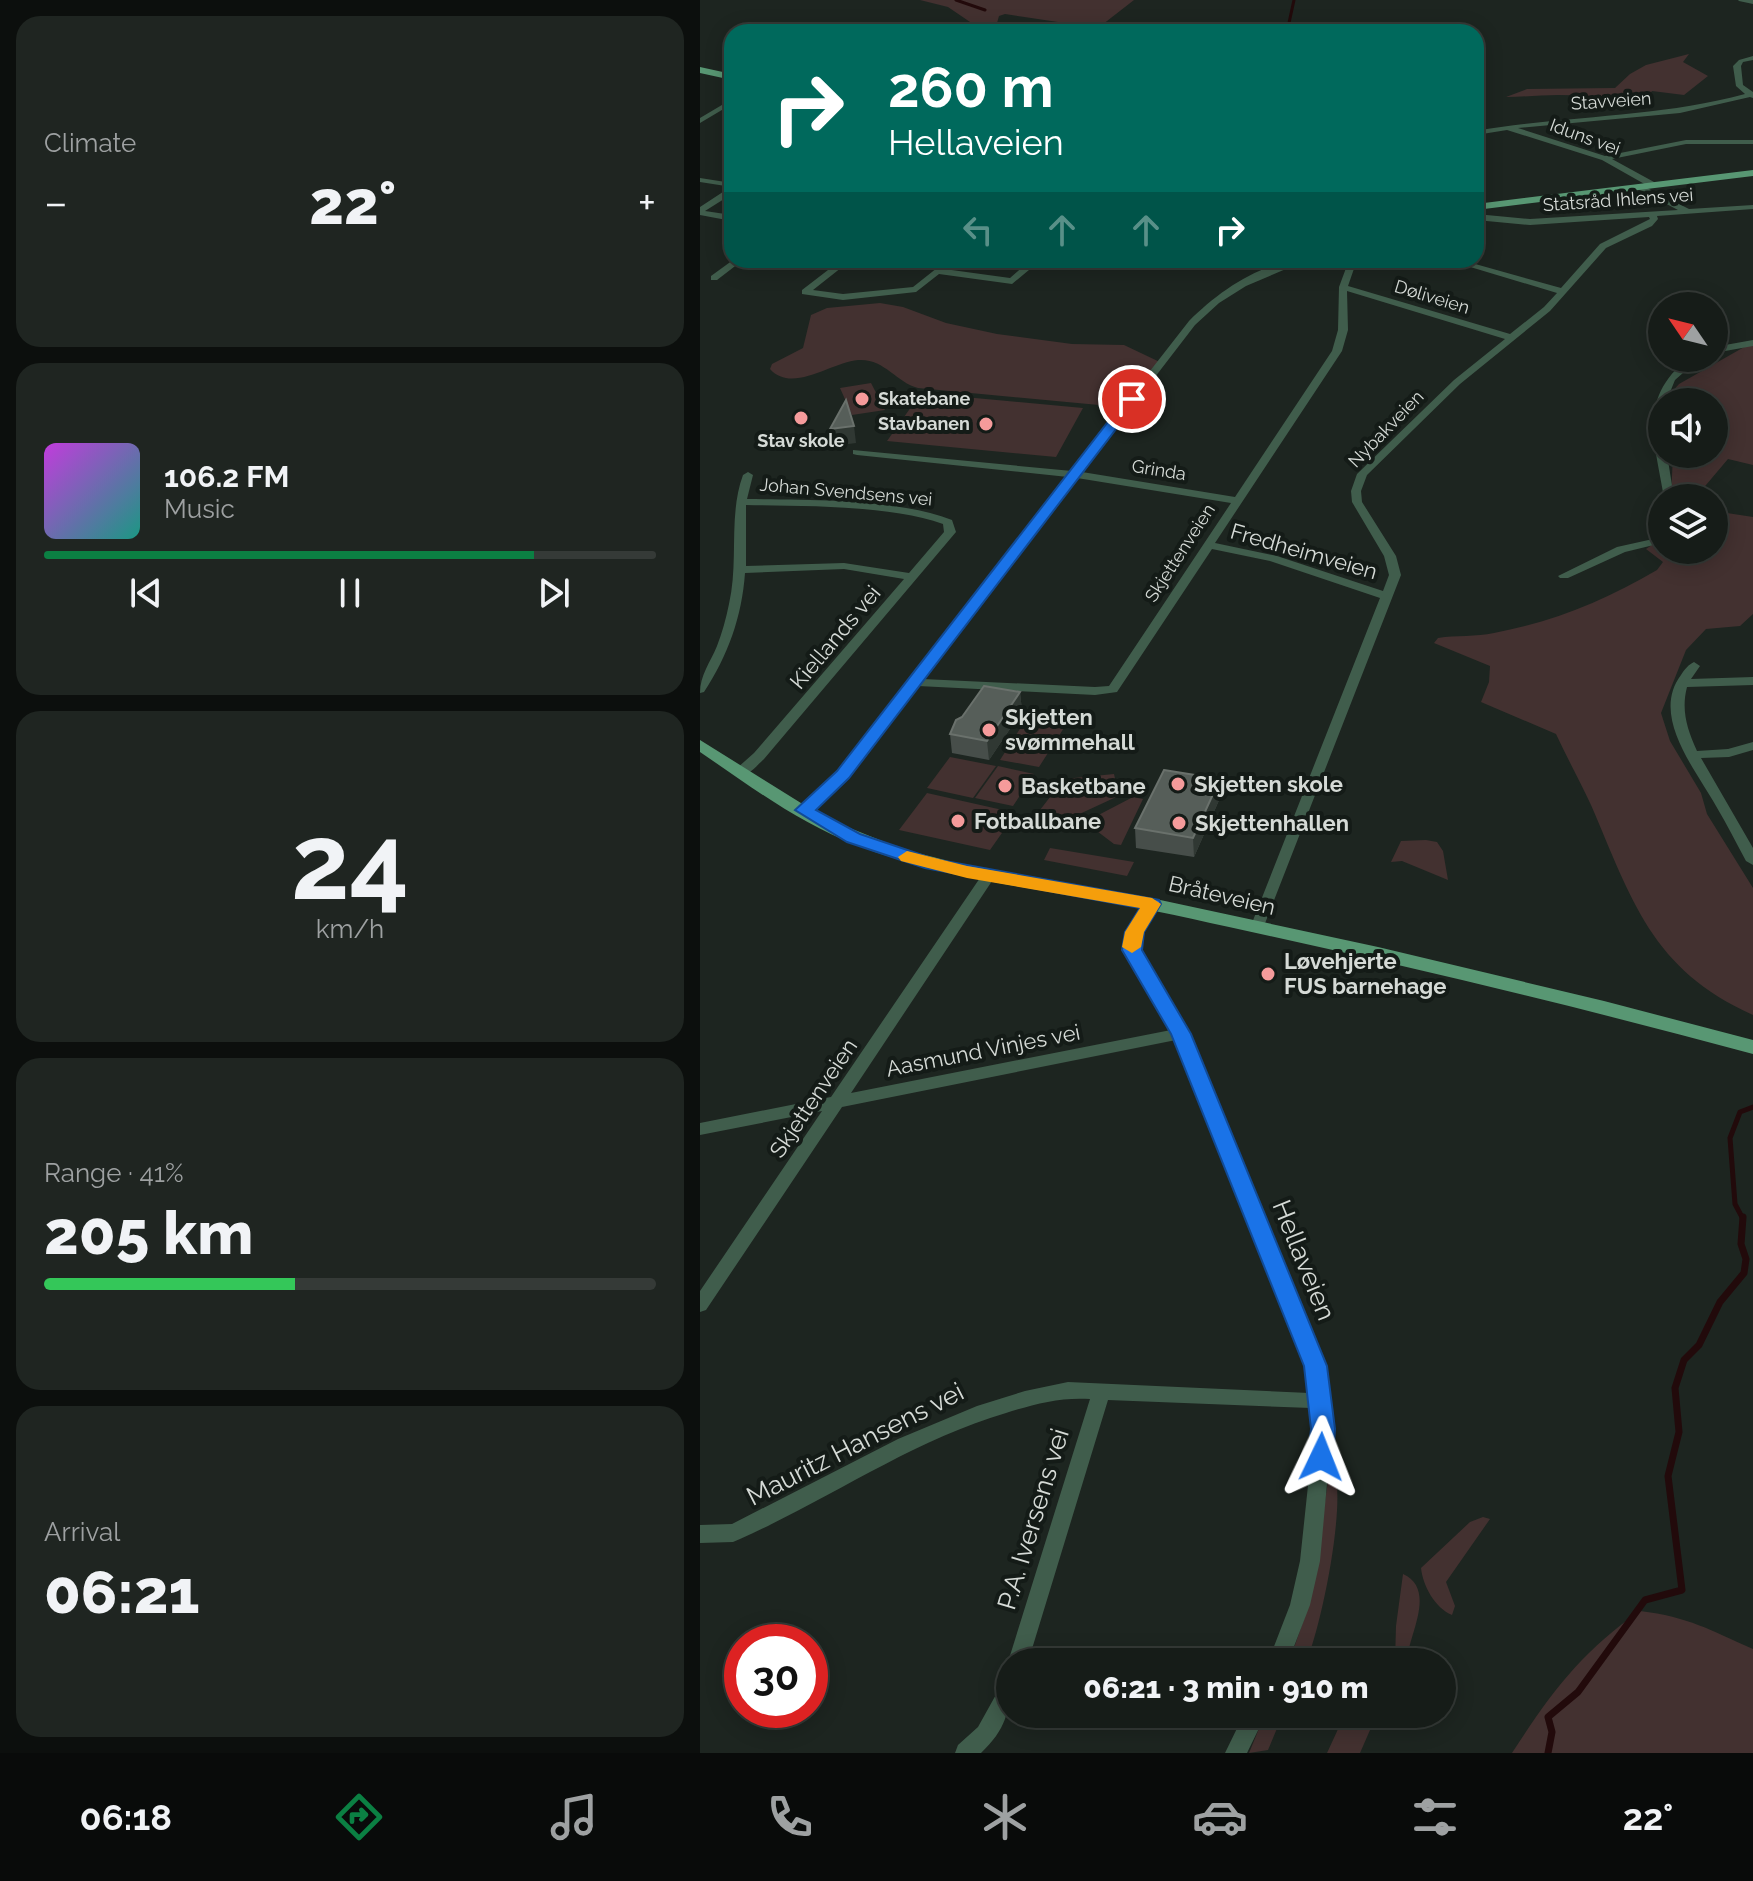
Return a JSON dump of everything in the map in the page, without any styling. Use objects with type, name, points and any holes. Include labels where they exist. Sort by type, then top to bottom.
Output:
[{"type":"main road","points":[[700,70],[724,75]]},
{"type":"main road","points":[[1484,204],[1753,173]]},
{"type":"main road","name":"Bråteveien","points":[[700,745],[804,810],[864,843],[931,864],[1152,904],[1604,1009],[1753,1047]]},
{"type":"street","points":[[1741,0],[1753,2]]},
{"type":"street","points":[[1750,60],[1738,63],[1737,78],[1750,96]]},
{"type":"street","name":"Stavveien","points":[[1484,131],[1543,121],[1625,119],[1688,111],[1750,96]]},
{"type":"street","points":[[700,121],[724,106]]},
{"type":"street","name":"Iduns vei","points":[[1506,126],[1605,158],[1688,212]]},
{"type":"street","points":[[1605,158],[1686,142],[1753,142]]},
{"type":"street","points":[[700,180],[724,188]]},
{"type":"street","points":[[704,195],[724,191]]},
{"type":"street","points":[[700,212],[724,194]]},
{"type":"street","name":"Statsråd Ihlens vei","points":[[1484,217],[1530,222],[1753,207]]},
{"type":"street","points":[[700,212],[724,216]]},
{"type":"street","name":"Nybakveien","points":[[1257,928],[1395,575],[1390,556],[1357,502],[1356,491],[1362,474],[1457,382],[1564,292],[1603,246],[1649,224],[1654,219],[1652,214]]},
{"type":"street","points":[[714,278],[728,268]]},
{"type":"street","points":[[836,268],[805,292],[843,297],[916,289],[940,268]]},
{"type":"street","points":[[937,271],[1012,281],[1028,268]]},
{"type":"street","points":[[804,810],[830,790],[1198,317],[1233,289],[1280,268]]},
{"type":"street","name":"Skjettenveien","points":[[914,682],[1095,691],[1113,689],[1337,351],[1343,330],[1343,287],[1350,268]]},
{"type":"street","points":[[1479,268],[1564,292]]},
{"type":"street","name":"Døliveien","points":[[1343,287],[1512,338]]},
{"type":"street","points":[[1728,347],[1753,343]]},
{"type":"street","points":[[1665,388],[1678,372]]},
{"type":"street","name":"Grinda","points":[[857,452],[1074,475],[1238,501]]},
{"type":"street","name":"Johan Svendsens vei","points":[[700,689],[727,636],[740,570],[739,502],[748,475]]},
{"type":"street","name":"Johan Svendsens vei","points":[[739,502],[784,502],[925,514],[948,522]]},
{"type":"street","name":"Kiellands vei","points":[[741,772],[759,756],[950,532],[948,522]]},
{"type":"street","points":[[1564,576],[1621,549],[1648,543]]},
{"type":"street","name":"Fredheimveien","points":[[1210,545],[1273,558],[1387,596]]},
{"type":"street","points":[[740,570],[844,566],[911,577]]},
{"type":"street","points":[[1694,666],[1683,683],[1677,709],[1692,755],[1753,861]]},
{"type":"street","points":[[1683,683],[1753,681]]},
{"type":"street","points":[[1692,755],[1752,750]]},
{"type":"street","name":"Skjettenveien","points":[[700,1305],[989,875]]},
{"type":"street","name":"Hellaveien","points":[[1152,904],[1135,932],[1132,950],[1181,1034],[1310,1352],[1321,1401],[1323,1429],[1310,1561],[1300,1605],[1283,1648]]},
{"type":"street","name":"Aasmund Vinjes vei","points":[[700,1129],[1181,1034]]},
{"type":"street","name":"Mauritz Hansens vei","points":[[700,1534],[733,1533],[903,1446],[986,1408],[1027,1396],[1068,1390],[1321,1401]]},
{"type":"street","name":"P.A. Iversens vei","points":[[1022,1648],[1101,1393]]},
{"type":"street","points":[[966,1753],[986,1734],[996,1715]]},
{"type":"street","points":[[1236,1753],[1248,1728]]},
{"type":"shaded area","points":[[920,0],[1134,0],[1103,24],[1071,24],[1005,14],[999,16],[997,23],[973,24],[948,7]]},
{"type":"shaded area","points":[[1689,54],[1683,62],[1708,76],[1684,95],[1652,91],[1649,95],[1626,97],[1506,97],[1527,89],[1615,88],[1646,65]]},
{"type":"shaded area","points":[[880,303],[903,307],[946,323],[997,334],[1072,344],[1124,345],[1164,364],[1131,408],[918,388],[883,366],[867,360],[848,362],[801,378],[779,376],[770,369],[772,364],[803,348],[811,315],[827,308]]},
{"type":"shaded area","points":[[1753,342],[1753,465],[1728,459],[1728,388],[1675,388],[1700,372],[1728,372],[1728,356]]},
{"type":"shaded area","name":"Skatebane","points":[[871,383],[885,410],[852,415],[840,388]]},
{"type":"shaded area","name":"Stavbanen","points":[[921,393],[1083,408],[1056,457],[887,441]]},
{"type":"shaded area","points":[[1672,468],[1720,468],[1707,484],[1672,484]]},
{"type":"shaded area","points":[[1728,513],[1753,517],[1753,614],[1740,626],[1706,629],[1686,650],[1661,713],[1670,741],[1701,793],[1707,814],[1753,888],[1753,1015],[1718,997],[1690,976],[1649,928],[1633,901],[1556,734],[1481,702],[1489,682],[1490,666],[1434,643],[1438,638],[1487,634],[1558,616],[1599,600],[1657,570],[1662,564],[1728,564]]},
{"type":"shaded area","points":[[1030,713],[1069,720],[1039,767],[1000,760]]},
{"type":"shaded area","points":[[950,757],[996,766],[973,798],[927,788]]},
{"type":"shaded area","name":"Basketbane","points":[[998,766],[1034,774],[1013,806],[975,798]]},
{"type":"shaded area","points":[[1114,774],[1116,783],[1127,792],[1073,817],[1040,810],[1064,779]]},
{"type":"shaded area","name":"Fotballbane","points":[[927,793],[1016,813],[990,850],[899,830]]},
{"type":"shaded area","points":[[1133,797],[1143,799],[1121,845],[1114,844],[1085,822]]},
{"type":"shaded area","points":[[1401,841],[1437,842],[1443,851],[1448,880],[1402,861],[1391,862]]},
{"type":"shaded area","points":[[1050,848],[1134,862],[1127,876],[1044,860]]},
{"type":"shaded area","points":[[1333,1466],[1337,1483],[1337,1506],[1325,1594],[1311,1648],[1294,1648],[1310,1602],[1330,1468]]},
{"type":"shaded area","points":[[1483,1517],[1490,1519],[1446,1582],[1455,1606],[1452,1615],[1431,1596],[1421,1568],[1470,1522]]},
{"type":"shaded area","points":[[1403,1574],[1413,1581],[1420,1602],[1409,1648],[1395,1648]]},
{"type":"shaded area","points":[[1640,1611],[1686,1621],[1753,1649],[1753,1753],[1512,1753],[1568,1675],[1619,1626]]},
{"type":"shaded area","points":[[1259,1728],[1277,1728],[1268,1750],[1249,1753]]},
{"type":"shaded area","points":[[1339,1728],[1371,1728],[1360,1753],[1327,1753]]},
{"type":"building","points":[[846,400],[854,426],[830,429]]},
{"type":"building","points":[[984,686],[1020,692],[987,741],[950,734],[956,720],[962,717]]},
{"type":"building","points":[[1164,770],[1220,779],[1193,838],[1135,828]]},
{"type":"waterway","points":[[956,0],[985,10]]},
{"type":"waterway","points":[[1289,24],[1294,0]]},
{"type":"waterway","points":[[1743,1219],[1735,1204],[1730,1138],[1740,1112],[1753,1107]]},
{"type":"waterway","points":[[1548,1753],[1552,1732],[1548,1717],[1578,1692],[1645,1600],[1682,1590],[1668,1476],[1679,1432],[1675,1388],[1684,1360],[1699,1345],[1720,1302],[1744,1273],[1743,1219]]},
{"type":"slow traffic","points":[[907,857],[967,872],[1152,904],[1135,932],[1132,947]]},
{"type":"place","name":"Skatebane","points":[[862,399]]},
{"type":"place","name":"Stav skole","points":[[801,418]]},
{"type":"place","name":"Stavbanen","points":[[986,424]]},
{"type":"place","name":"Skjetten svømmehall","points":[[989,730]]},
{"type":"place","name":"Skjetten skole","points":[[1178,784]]},
{"type":"place","name":"Basketbane","points":[[1005,786]]},
{"type":"place","name":"Fotballbane","points":[[958,821]]},
{"type":"place","name":"Skjettenhallen","points":[[1179,823]]},
{"type":"place","name":"Løvehjerte FUS barnehage","points":[[1268,974]]},
{"type":"route","points":[[1132,399],[843,774],[830,790],[804,810],[854,838],[931,864],[1152,904],[1135,932],[1132,950],[1181,1034],[1272,1252],[1315,1366],[1323,1429],[1321,1457]]}]
